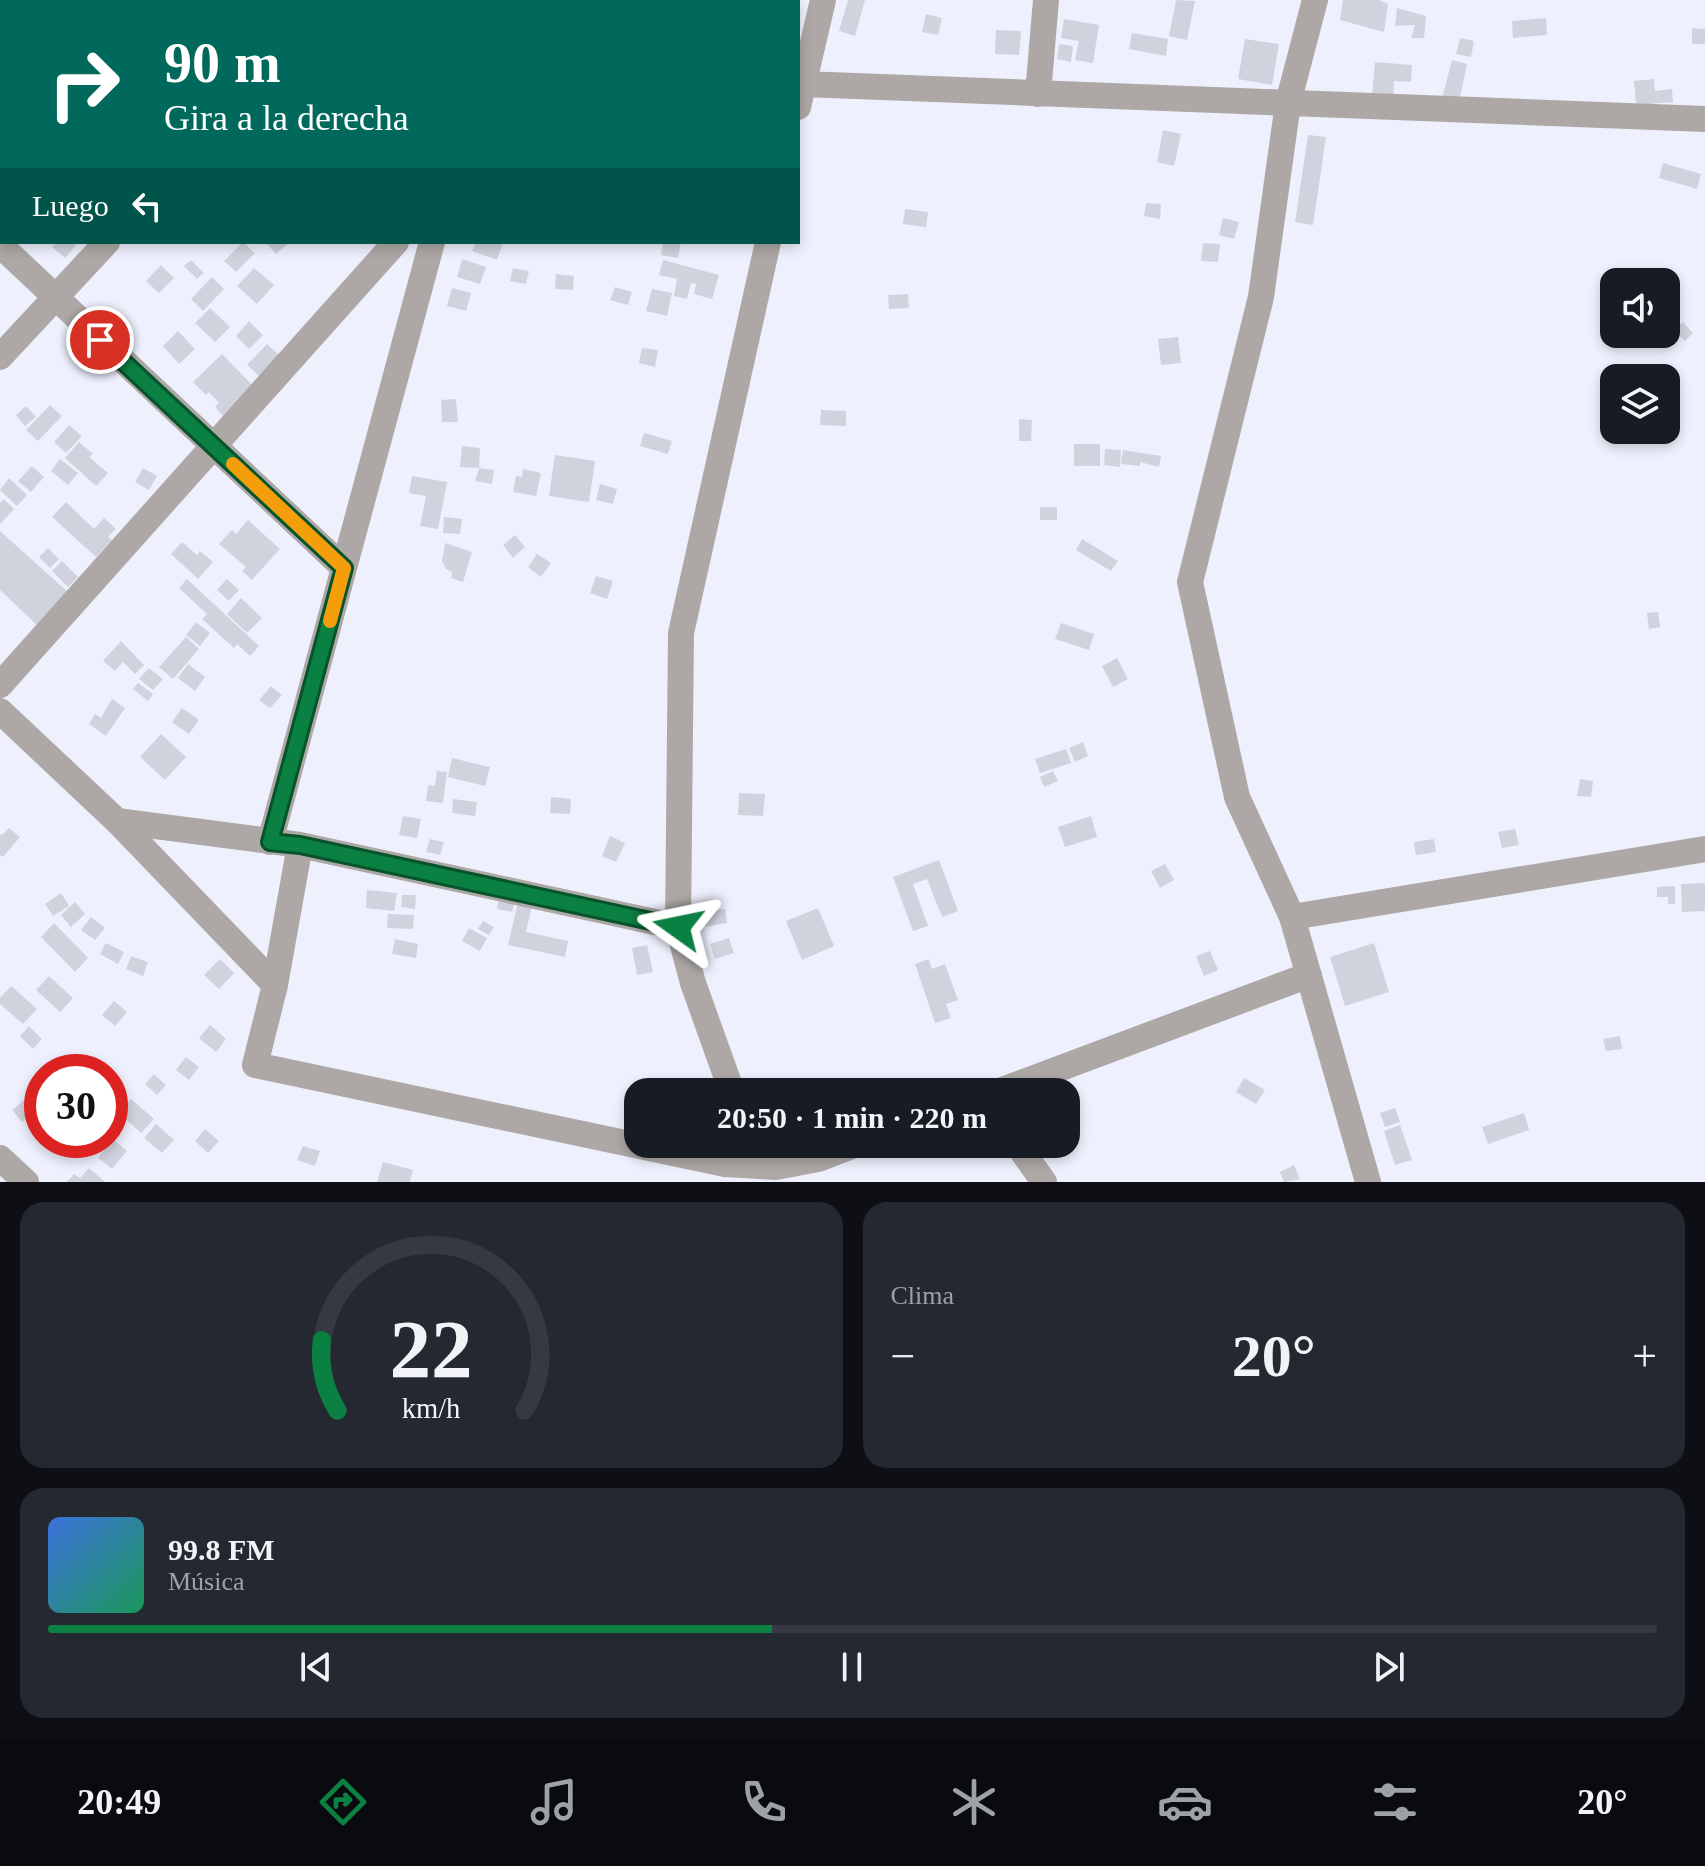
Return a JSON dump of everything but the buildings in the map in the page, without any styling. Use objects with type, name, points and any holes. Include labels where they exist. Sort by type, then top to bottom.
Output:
[{"type":"street","points":[[823,0],[800,96],[1038,94],[1705,119]]},
{"type":"street","points":[[1038,94],[1046,0]]},
{"type":"street","points":[[1315,0],[1288,103],[1261,297],[1190,582],[1237,797],[1292,917],[1368,1182]]},
{"type":"street","points":[[0,357],[105,244]]},
{"type":"street","points":[[0,685],[394,244]]},
{"type":"street","points":[[270,842],[431,244]]},
{"type":"street","points":[[727,1078],[693,983],[678,927],[681,633],[768,244]]},
{"type":"street","points":[[0,245],[344,568]]},
{"type":"street","points":[[0,711],[117,821],[275,985]]},
{"type":"street","points":[[117,821],[300,845],[678,927]]},
{"type":"street","points":[[300,845],[275,985],[255,1065],[725,1164],[776,1167],[821,1158]]},
{"type":"street","points":[[1292,917],[1705,849]]},
{"type":"street","points":[[1034,1078],[1309,975]]},
{"type":"street","points":[[0,1158],[26,1182]]},
{"type":"street","points":[[1027,1158],[1044,1182]]},
{"type":"slow traffic","points":[[233,464],[344,568],[330,621]]},
{"type":"route","points":[[100,340],[344,568],[270,842],[300,845],[678,927]]}]
